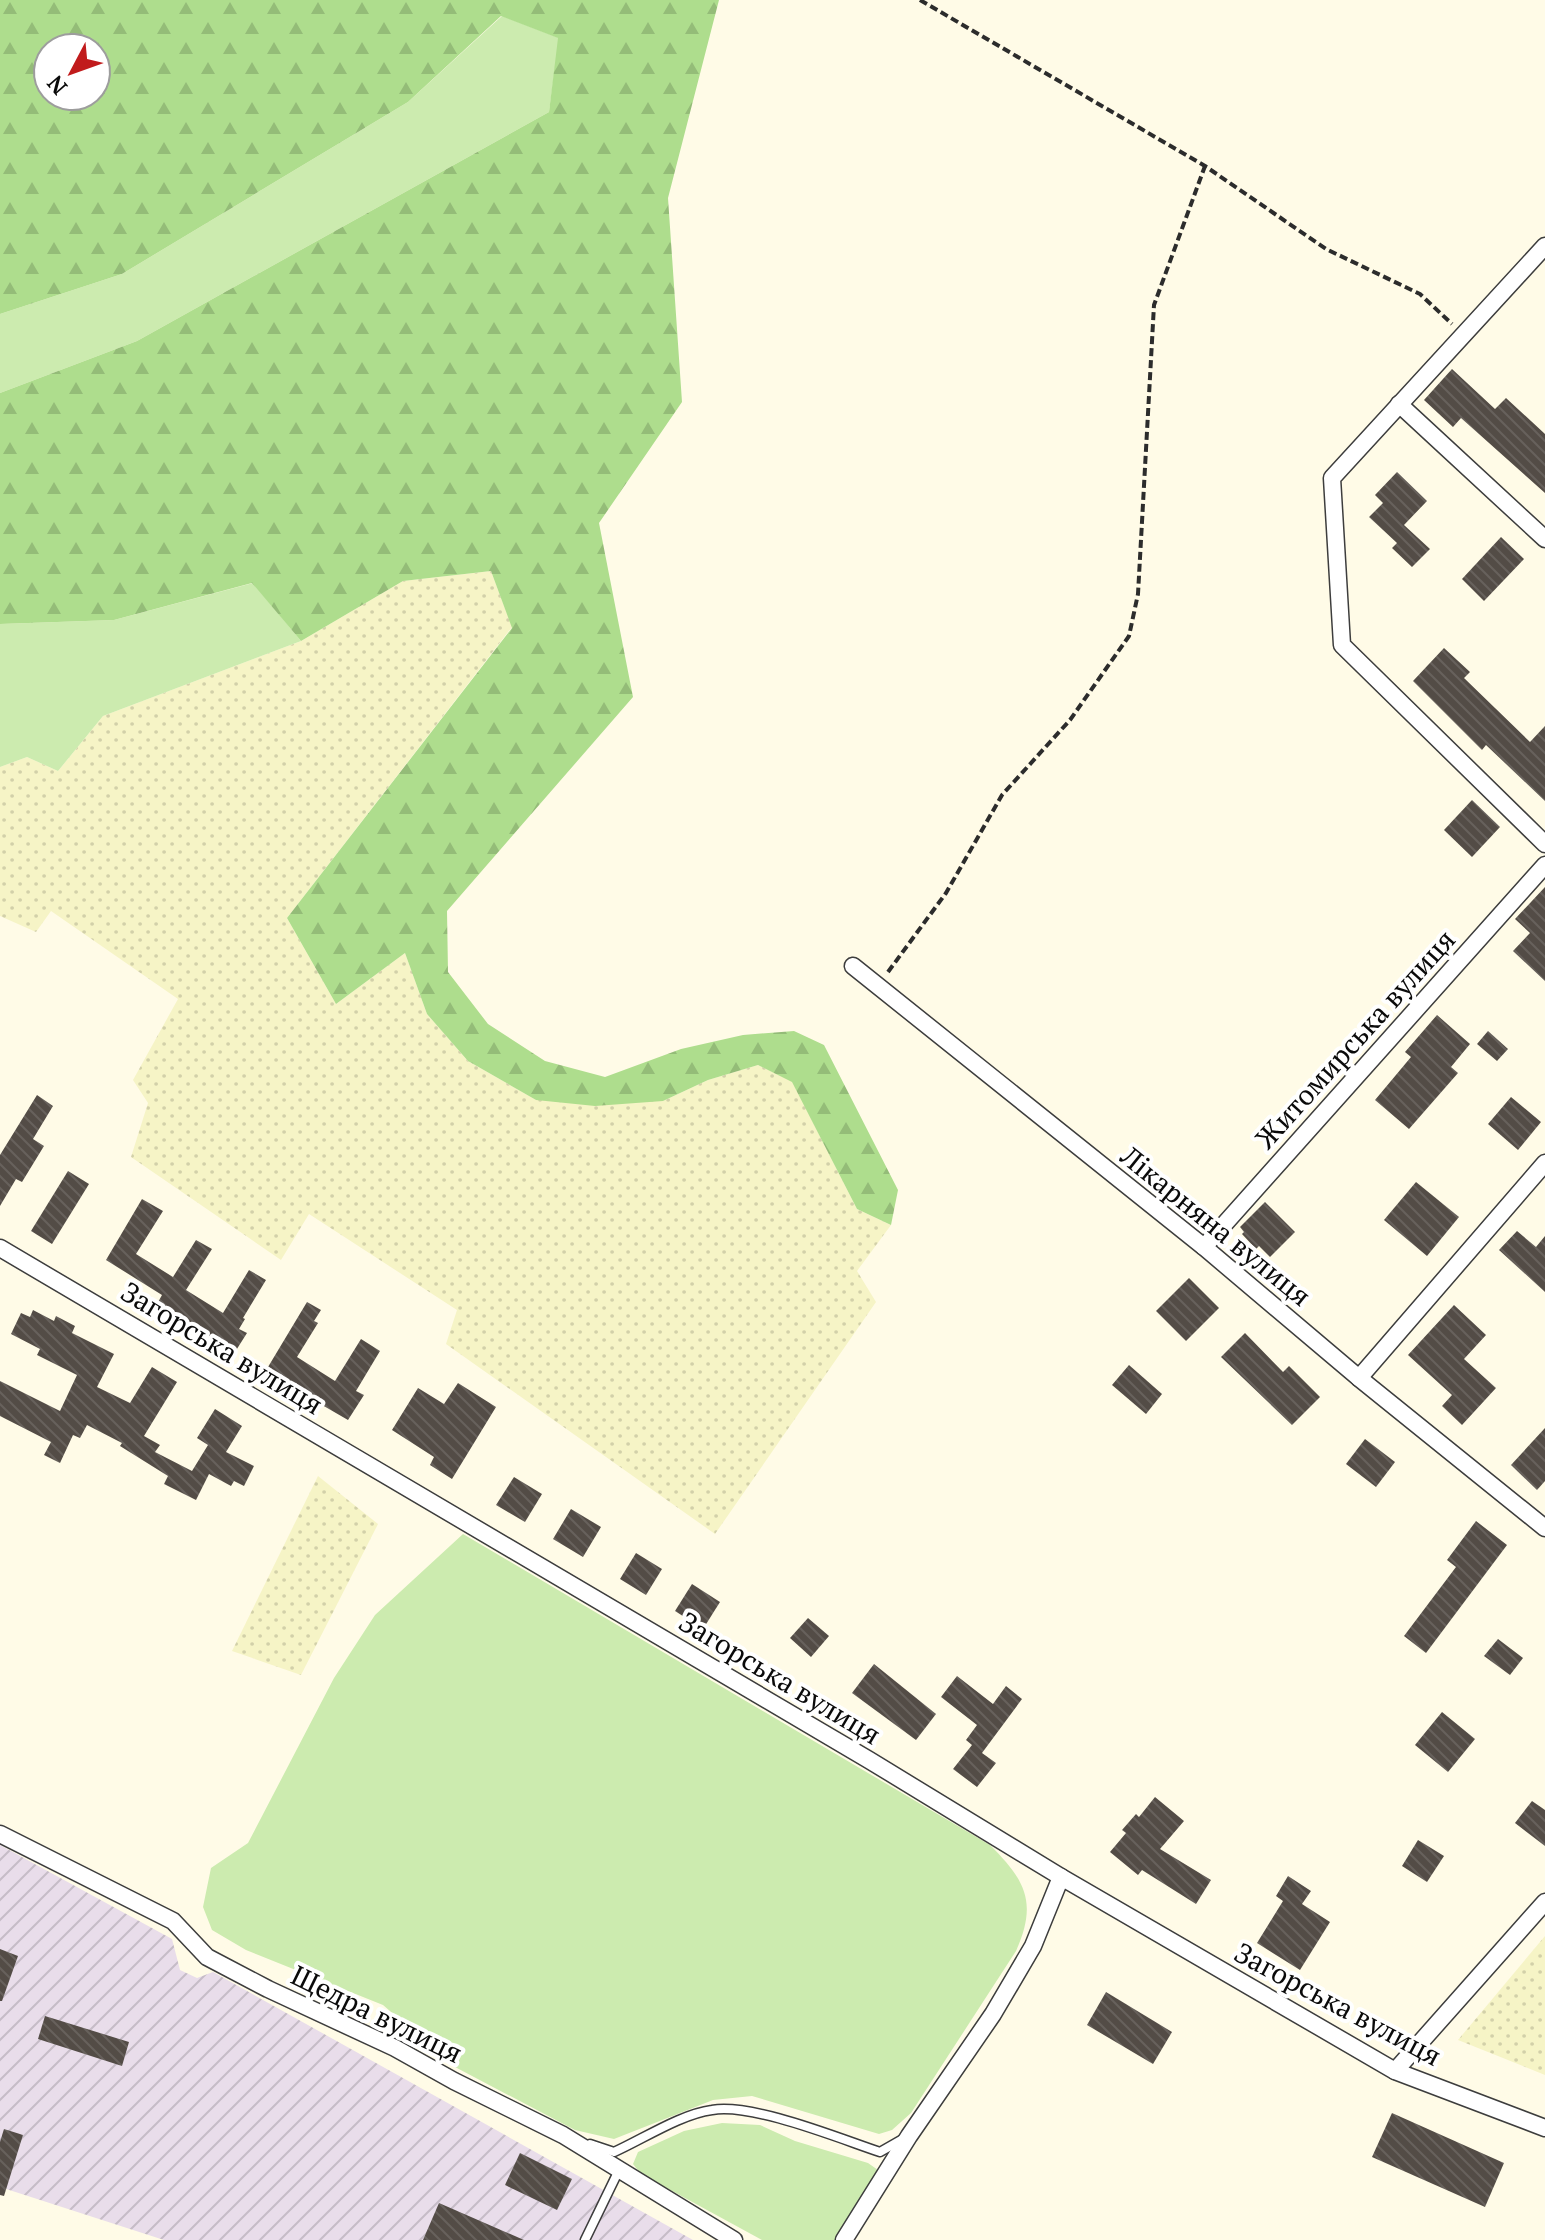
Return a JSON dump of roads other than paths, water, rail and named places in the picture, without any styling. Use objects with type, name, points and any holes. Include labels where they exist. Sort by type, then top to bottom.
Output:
[{"type":"street","points":[[1545,246],[1332,478],[1342,645],[1545,844]]},
{"type":"street","points":[[1399,404],[1545,539]]},
{"type":"street","name":"Житомирська вулиця","points":[[1204,1247],[1545,865]]},
{"type":"street","name":"Лікарняна вулиця","points":[[853,966],[1204,1247],[1359,1378],[1545,1528]]},
{"type":"street","points":[[1359,1378],[1545,1163]]},
{"type":"street","name":"Загорська вулиця","points":[[0,1248],[855,1752],[1061,1877],[1395,2071],[1545,2128]]},
{"type":"street","name":"Щедра вулиця","points":[[0,1834],[173,1921],[207,1957],[395,2048],[563,2135],[734,2240]]},
{"type":"street","points":[[844,2240],[909,2136],[993,2014],[1033,1946],[1061,1877]]},
{"type":"street","points":[[1395,2071],[1545,1902]]},
{"type":"lane","points":[[563,2135],[614,2152],[691,2115],[712,2109],[745,2110],[880,2152],[909,2136]]},
{"type":"lane","points":[[585,2240],[619,2170]]}]
